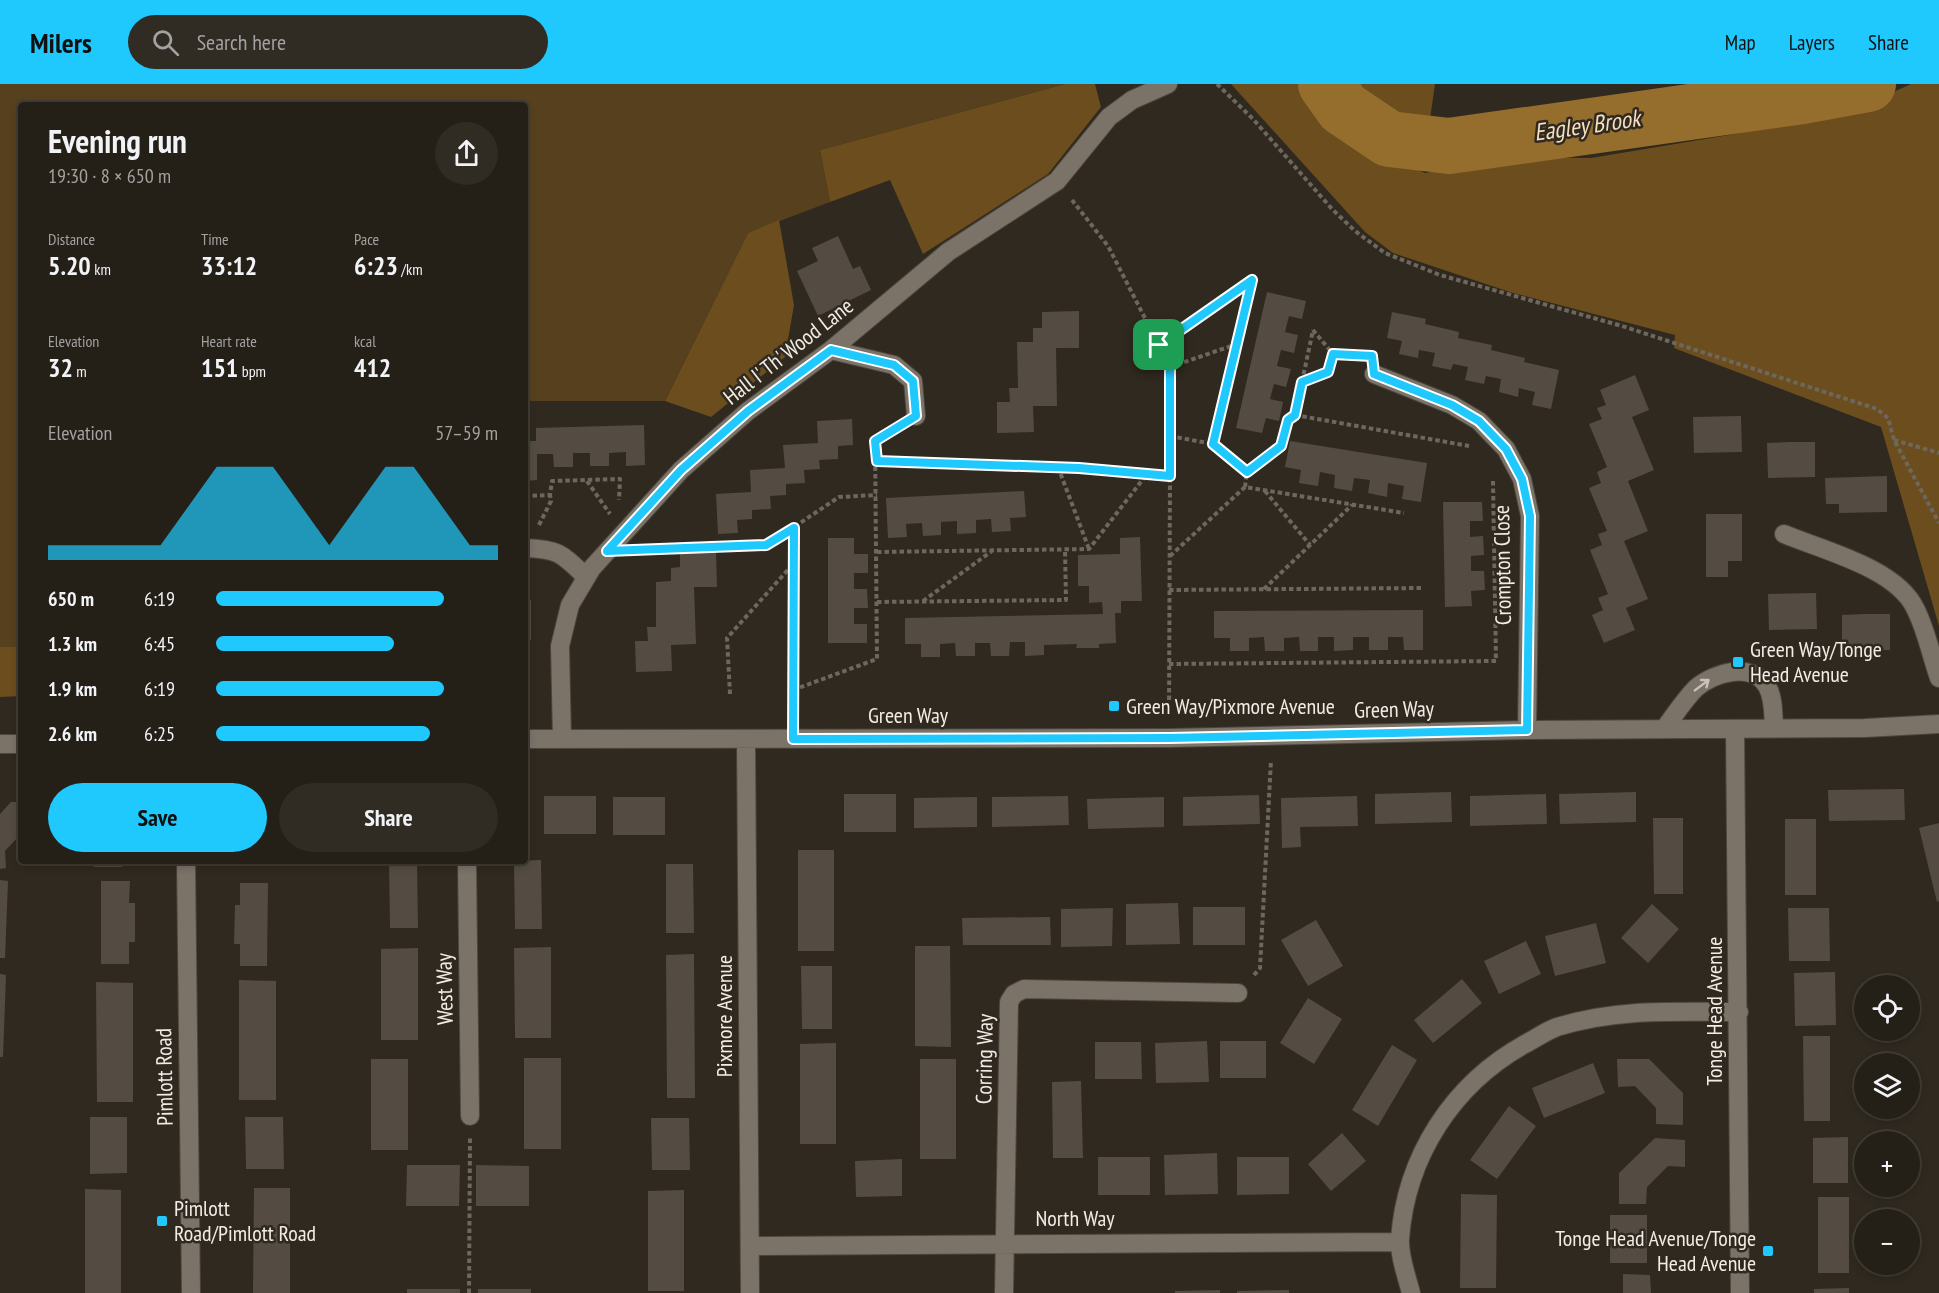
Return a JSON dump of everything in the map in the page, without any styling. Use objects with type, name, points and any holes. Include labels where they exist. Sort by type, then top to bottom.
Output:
[{"type":"street","name":"Hall I' Th' Wood Lane","points":[[562,739],[560,646],[570,605],[586,577],[615,539],[690,463],[748,411],[831,350],[948,252],[1057,181],[1109,117],[1132,100],[1168,84]]},
{"type":"street","points":[[831,350],[894,365],[913,381],[916,416]]},
{"type":"street","name":"Crompton Close","points":[[1374,374],[1452,405],[1479,421],[1506,449],[1522,479],[1530,516],[1527,730]]},
{"type":"street","points":[[1784,534],[1881,574],[1900,587],[1915,607],[1939,678]]},
{"type":"street","points":[[528,548],[550,549],[563,556],[586,577]]},
{"type":"street","points":[[1664,729],[1696,688],[1715,675],[1732,672],[1749,673],[1766,684],[1772,700],[1774,727]]},
{"type":"street","name":"Green Way","points":[[528,739],[1169,738],[1939,724]]},
{"type":"street","name":"Tonge Head Avenue","points":[[1735,729],[1740,1293]]},
{"type":"street","name":"Pixmore Avenue","points":[[746,739],[750,1293]]},
{"type":"street","points":[[0,744],[18,744]]},
{"type":"street","name":"Pimlott Road","points":[[186,864],[190,1293]]},
{"type":"street","name":"West Way","points":[[467,864],[470,1116]]},
{"type":"street","name":"Corring Way","points":[[1004,1293],[1003,1243],[1009,1002],[1014,994],[1024,989],[1238,993]]},
{"type":"street","points":[[1411,1293],[1400,1242],[1407,1195],[1425,1143],[1455,1099],[1501,1058],[1555,1028],[1607,1015],[1636,1012],[1739,1012]]},
{"type":"street","name":"North Way","points":[[750,1246],[1400,1242]]},
{"type":"path","points":[[1217,84],[1254,119],[1332,209],[1354,231],[1385,254],[1440,275],[1622,326],[1877,410],[1888,418],[1894,440],[1939,523]]},
{"type":"path","points":[[1077,206],[1108,246],[1170,367],[1169,738]]},
{"type":"path","points":[[1213,444],[1253,274]]},
{"type":"path","points":[[1159,345],[1252,280]]},
{"type":"path","points":[[1170,556],[1245,487],[1247,472],[1281,446],[1288,420],[1295,415],[1313,330],[1333,354],[1372,356],[1374,374]]},
{"type":"path","points":[[1170,367],[1236,344]]},
{"type":"path","points":[[1302,382],[1328,372],[1333,354]]},
{"type":"path","points":[[1295,415],[1471,447]]},
{"type":"path","points":[[793,690],[877,659],[877,461],[875,441],[916,416]]},
{"type":"path","points":[[1170,436],[1213,444],[1247,472]]},
{"type":"path","points":[[1894,440],[1939,453]]},
{"type":"path","points":[[877,461],[1058,467],[1170,476]]},
{"type":"path","points":[[1058,467],[1089,549]]},
{"type":"path","points":[[1089,549],[1147,473]]},
{"type":"path","points":[[1488,473],[1493,482],[1496,661]]},
{"type":"path","points":[[528,496],[550,495],[552,481],[620,479],[615,539]]},
{"type":"path","points":[[587,480],[615,539]]},
{"type":"path","points":[[1245,487],[1404,513]]},
{"type":"path","points":[[1264,490],[1310,545]]},
{"type":"path","points":[[615,539],[766,545],[839,497],[877,495]]},
{"type":"path","points":[[1263,589],[1353,505]]},
{"type":"path","points":[[793,739],[794,528]]},
{"type":"path","points":[[877,602],[1066,600],[1065,549]]},
{"type":"path","points":[[877,552],[1089,549]]},
{"type":"path","points":[[923,601],[993,550]]},
{"type":"path","points":[[730,694],[727,638],[795,563]]},
{"type":"path","points":[[1169,590],[1423,588]]},
{"type":"path","points":[[1169,664],[1528,660]]},
{"type":"path","points":[[1238,993],[1260,968],[1272,736]]},
{"type":"path","points":[[469,1293],[470,1116]]},
{"type":"shaded area","points":[[0,84],[1065,84],[820,150],[830,202],[748,233],[665,401],[528,401],[528,102],[18,102],[18,647],[0,647]]},
{"type":"shaded area","points":[[1065,84],[1095,84],[1101,107],[1048,174],[923,254],[890,180],[830,202],[820,150]]},
{"type":"shaded area","points":[[1231,84],[1435,84],[1429,126],[1401,161],[1425,173],[1501,157],[1591,158],[1735,134],[1867,104],[1911,84],[1939,84],[1939,626],[1881,427],[1674,348],[1675,335],[1513,293],[1393,253],[1365,232]]},
{"type":"shaded area","points":[[779,220],[794,305],[785,357],[711,417],[665,401],[748,233]]},
{"type":"shaded area","points":[[0,647],[18,647],[18,696],[0,697]]},
{"type":"building","points":[[838,236],[853,269],[860,266],[871,290],[818,316],[797,271],[818,261],[812,248]]},
{"type":"building","points":[[1267,292],[1306,301],[1302,319],[1289,316],[1285,332],[1298,335],[1294,353],[1281,350],[1277,366],[1291,369],[1286,387],[1274,384],[1270,399],[1283,402],[1279,421],[1266,418],[1262,433],[1236,428]]},
{"type":"building","points":[[1079,311],[1079,348],[1056,348],[1057,406],[1033,406],[1034,432],[997,433],[997,402],[1010,402],[1009,388],[1018,388],[1017,342],[1033,342],[1033,328],[1042,328],[1042,312]]},
{"type":"building","points":[[1392,312],[1426,319],[1425,324],[1459,332],[1458,338],[1492,345],[1491,350],[1525,358],[1524,362],[1559,370],[1551,409],[1532,405],[1535,392],[1519,388],[1518,397],[1499,392],[1501,379],[1486,376],[1484,384],[1465,380],[1468,367],[1453,364],[1451,370],[1432,366],[1435,353],[1419,350],[1418,358],[1399,354],[1402,341],[1387,338]]},
{"type":"building","points":[[1635,375],[1649,410],[1632,417],[1654,470],[1628,481],[1648,531],[1624,541],[1648,599],[1626,608],[1635,630],[1604,643],[1592,615],[1603,610],[1598,598],[1608,594],[1590,550],[1602,545],[1598,534],[1607,531],[1589,488],[1601,483],[1597,472],[1607,467],[1589,424],[1602,419],[1597,408],[1606,405],[1600,390]]},
{"type":"building","points":[[1741,416],[1742,452],[1694,453],[1693,417]]},
{"type":"building","points":[[852,419],[853,445],[838,446],[838,459],[819,460],[820,469],[804,470],[805,483],[786,484],[786,495],[770,496],[771,509],[752,510],[752,519],[737,520],[738,533],[718,534],[716,494],[751,492],[750,470],[785,468],[783,445],[818,443],[817,421]]},
{"type":"building","points":[[644,425],[645,465],[626,466],[626,452],[609,453],[609,466],[590,466],[590,453],[573,453],[573,467],[554,467],[553,454],[537,454],[537,480],[528,481],[528,441],[536,441],[536,428]]},
{"type":"building","points":[[1290,441],[1427,463],[1421,502],[1402,499],[1404,486],[1388,483],[1387,497],[1368,493],[1370,480],[1354,478],[1352,491],[1334,488],[1335,475],[1320,472],[1318,486],[1299,483],[1301,470],[1285,467]]},
{"type":"building","points":[[1815,442],[1815,477],[1768,478],[1767,443]]},
{"type":"building","points":[[1887,476],[1887,512],[1839,513],[1839,504],[1826,504],[1825,478]]},
{"type":"building","points":[[1024,491],[1026,517],[1010,518],[1011,531],[992,532],[991,519],[976,520],[976,533],[957,534],[957,521],[941,522],[941,535],[923,536],[922,523],[906,524],[907,537],[888,538],[886,498]]},
{"type":"building","points":[[1443,502],[1482,502],[1483,521],[1470,521],[1470,537],[1483,536],[1484,555],[1471,556],[1471,571],[1484,571],[1485,590],[1471,591],[1472,606],[1445,607]]},
{"type":"building","points":[[1706,514],[1742,514],[1742,561],[1728,561],[1728,577],[1706,577]]},
{"type":"building","points":[[1140,537],[1142,601],[1121,601],[1121,613],[1115,613],[1116,643],[1099,644],[1099,648],[1076,648],[1077,644],[1044,645],[1044,655],[1025,656],[1025,642],[1010,642],[1009,656],[991,656],[990,643],[975,643],[975,656],[956,656],[955,643],[940,644],[940,657],[921,657],[921,644],[905,644],[905,618],[1103,614],[1102,602],[1089,603],[1089,586],[1078,586],[1078,555],[1120,554],[1120,538]]},
{"type":"building","points":[[828,538],[854,538],[854,554],[868,554],[868,573],[854,573],[854,589],[867,589],[868,608],[854,608],[854,624],[867,624],[867,643],[828,643]]},
{"type":"building","points":[[680,551],[716,551],[717,587],[694,587],[696,644],[671,645],[672,671],[636,672],[635,641],[648,641],[647,627],[656,627],[656,582],[671,581],[671,568],[680,567]]},
{"type":"building","points":[[1816,593],[1817,629],[1769,630],[1768,594]]},
{"type":"building","points":[[528,600],[531,600],[531,640],[528,640]]},
{"type":"building","points":[[1423,610],[1423,650],[1404,650],[1403,637],[1388,637],[1388,650],[1369,650],[1369,637],[1353,637],[1353,650],[1334,651],[1334,637],[1318,637],[1318,651],[1300,651],[1299,637],[1284,638],[1284,651],[1265,651],[1264,637],[1249,638],[1249,651],[1230,651],[1230,638],[1214,638],[1214,611]]},
{"type":"building","points":[[1890,614],[1890,650],[1842,651],[1842,615]]},
{"type":"building","points":[[1904,789],[1905,820],[1829,821],[1828,790]]},
{"type":"building","points":[[1451,792],[1452,822],[1375,824],[1375,794]]},
{"type":"building","points":[[1636,792],[1636,822],[1560,824],[1559,794]]},
{"type":"building","points":[[844,794],[896,794],[896,832],[844,832]]},
{"type":"building","points":[[1546,794],[1547,824],[1470,826],[1470,796]]},
{"type":"building","points":[[1259,795],[1260,824],[1183,826],[1183,797]]},
{"type":"building","points":[[544,796],[596,796],[596,834],[544,834]]},
{"type":"building","points":[[1068,796],[1069,825],[992,827],[992,797]]},
{"type":"building","points":[[1357,796],[1358,826],[1300,827],[1301,847],[1282,848],[1281,798]]},
{"type":"building","points":[[613,797],[665,797],[665,835],[613,835]]},
{"type":"building","points":[[977,797],[977,827],[914,828],[914,798]]},
{"type":"building","points":[[1164,797],[1164,827],[1088,829],[1087,799]]},
{"type":"building","points":[[11,802],[18,802],[18,837],[5,851],[6,868],[0,869],[0,814]]},
{"type":"building","points":[[1653,818],[1683,818],[1683,894],[1654,894]]},
{"type":"building","points":[[1785,819],[1816,819],[1816,895],[1785,895]]},
{"type":"building","points":[[1939,823],[1939,901],[1937,902],[1919,828]]},
{"type":"building","points":[[798,850],[834,850],[834,951],[798,951]]},
{"type":"building","points":[[528,860],[541,860],[542,929],[515,929],[514,864],[528,864]]},
{"type":"building","points":[[94,864],[122,864],[122,867],[94,867]]},
{"type":"building","points":[[389,864],[417,864],[418,928],[390,928]]},
{"type":"building","points":[[666,864],[693,864],[694,933],[666,933]]},
{"type":"building","points":[[0,880],[8,881],[5,958],[0,958]]},
{"type":"building","points":[[101,881],[130,881],[129,903],[135,903],[135,942],[129,942],[129,964],[101,964]]},
{"type":"building","points":[[240,883],[268,883],[267,966],[240,966],[240,944],[234,944],[235,905],[240,905]]},
{"type":"building","points":[[1178,903],[1180,944],[1126,945],[1126,904]]},
{"type":"building","points":[[1652,904],[1679,929],[1648,963],[1621,938]]},
{"type":"building","points":[[1193,907],[1245,907],[1245,945],[1193,945]]},
{"type":"building","points":[[1113,908],[1112,946],[1061,947],[1061,909]]},
{"type":"building","points":[[1788,908],[1829,908],[1830,961],[1789,961]]},
{"type":"building","points":[[1050,917],[1051,945],[963,945],[962,918]]},
{"type":"building","points":[[1316,920],[1343,966],[1308,986],[1281,940]]},
{"type":"building","points":[[1596,923],[1606,963],[1555,976],[1545,936]]},
{"type":"building","points":[[1526,941],[1541,974],[1499,994],[1484,961]]},
{"type":"building","points":[[915,946],[950,946],[951,1047],[915,1046]]},
{"type":"building","points":[[551,947],[551,1038],[515,1038],[514,948]]},
{"type":"building","points":[[418,948],[418,1040],[381,1040],[381,949]]},
{"type":"building","points":[[694,954],[695,1098],[667,1098],[666,955]]},
{"type":"building","points":[[801,966],[832,966],[832,1029],[802,1029]]},
{"type":"building","points":[[1835,972],[1836,1025],[1795,1026],[1794,973]]},
{"type":"building","points":[[0,974],[6,975],[3,1057],[0,1057]]},
{"type":"building","points":[[1462,979],[1482,1003],[1433,1043],[1414,1020]]},
{"type":"building","points":[[239,980],[276,981],[276,1100],[239,1100]]},
{"type":"building","points":[[96,982],[133,983],[133,1102],[97,1102]]},
{"type":"building","points":[[1308,998],[1342,1019],[1314,1064],[1280,1043]]},
{"type":"building","points":[[1803,1036],[1830,1036],[1830,1121],[1804,1121]]},
{"type":"building","points":[[1207,1041],[1209,1082],[1156,1083],[1155,1043]]},
{"type":"building","points":[[1220,1041],[1266,1041],[1266,1078],[1220,1078]]},
{"type":"building","points":[[1095,1042],[1141,1042],[1142,1079],[1095,1079]]},
{"type":"building","points":[[836,1043],[836,1144],[800,1144],[800,1044]]},
{"type":"building","points":[[1392,1045],[1417,1060],[1378,1126],[1352,1110]]},
{"type":"building","points":[[524,1058],[561,1058],[561,1149],[524,1149]]},
{"type":"building","points":[[371,1059],[408,1059],[408,1150],[371,1150]]},
{"type":"building","points":[[920,1059],[956,1059],[956,1159],[920,1159]]},
{"type":"building","points":[[1617,1059],[1649,1059],[1683,1093],[1683,1125],[1656,1124],[1656,1108],[1635,1086],[1618,1087]]},
{"type":"building","points":[[1593,1063],[1605,1093],[1544,1118],[1532,1088]]},
{"type":"building","points":[[1081,1081],[1083,1158],[1053,1158],[1052,1082]]},
{"type":"building","points":[[1509,1106],[1536,1126],[1497,1179],[1470,1160]]},
{"type":"building","points":[[90,1117],[127,1117],[127,1173],[90,1174]]},
{"type":"building","points":[[245,1117],[283,1117],[284,1169],[246,1169]]},
{"type":"building","points":[[651,1118],[689,1118],[690,1170],[652,1170]]},
{"type":"building","points":[[1342,1133],[1366,1161],[1331,1191],[1308,1164]]},
{"type":"building","points":[[1848,1137],[1848,1183],[1813,1183],[1813,1138]]},
{"type":"building","points":[[1655,1138],[1685,1140],[1685,1167],[1668,1166],[1647,1187],[1646,1204],[1619,1204],[1619,1173]]},
{"type":"building","points":[[1217,1153],[1218,1194],[1165,1195],[1164,1155]]},
{"type":"building","points":[[1098,1157],[1150,1157],[1150,1195],[1098,1195]]},
{"type":"building","points":[[1237,1157],[1289,1157],[1289,1194],[1237,1195]]},
{"type":"building","points":[[902,1159],[902,1196],[856,1197],[855,1161]]},
{"type":"building","points":[[407,1165],[460,1165],[459,1206],[406,1206]]},
{"type":"building","points":[[476,1165],[529,1166],[529,1206],[476,1206]]},
{"type":"building","points":[[254,1188],[290,1188],[290,1293],[253,1293]]},
{"type":"building","points":[[85,1189],[121,1190],[121,1293],[85,1293]]},
{"type":"building","points":[[684,1190],[684,1291],[648,1291],[648,1191]]},
{"type":"building","points":[[1461,1194],[1497,1195],[1496,1288],[1460,1288]]},
{"type":"building","points":[[1818,1197],[1849,1197],[1849,1273],[1818,1273]]},
{"type":"building","points":[[1610,1215],[1647,1215],[1647,1263],[1610,1263]]},
{"type":"building","points":[[1623,1274],[1650,1275],[1651,1293],[1623,1293]]},
{"type":"building","points":[[1849,1288],[1849,1293],[1814,1293],[1814,1289]]},
{"type":"building","points":[[407,1289],[460,1289],[460,1293],[407,1293]]},
{"type":"building","points":[[478,1289],[531,1289],[531,1293],[478,1293]]},
{"type":"building","points":[[1220,1290],[1220,1293],[1175,1293],[1175,1291]]},
{"type":"building","points":[[1289,1290],[1289,1293],[1237,1293],[1237,1291]]},
{"type":"waterway","name":"Eagley Brook","points":[[1326,84],[1343,108],[1389,139],[1449,146],[1803,96],[1868,84]]},
{"type":"place","name":"Green Way/Tonge Head Avenue","points":[[1738,662]]},
{"type":"place","name":"Green Way/Pixmore Avenue","points":[[1114,706]]},
{"type":"place","name":"Pimlott Road/Pimlott Road","points":[[162,1221]]},
{"type":"place","name":"Tonge Head Avenue/Tonge Head Avenue","points":[[1768,1251]]},
{"type":"route","points":[[1252,280],[1213,444],[1247,472],[1281,446],[1288,420],[1295,415],[1302,382],[1328,372],[1333,354],[1372,356],[1374,374],[1452,405],[1479,421],[1506,449],[1522,479],[1530,516],[1527,730],[1169,738],[793,739],[794,528],[766,545],[607,551],[681,470],[748,411],[831,350],[894,365],[913,381],[916,416],[875,441],[877,461],[1079,468],[1170,476],[1170,367],[1159,345],[1252,280]]}]
